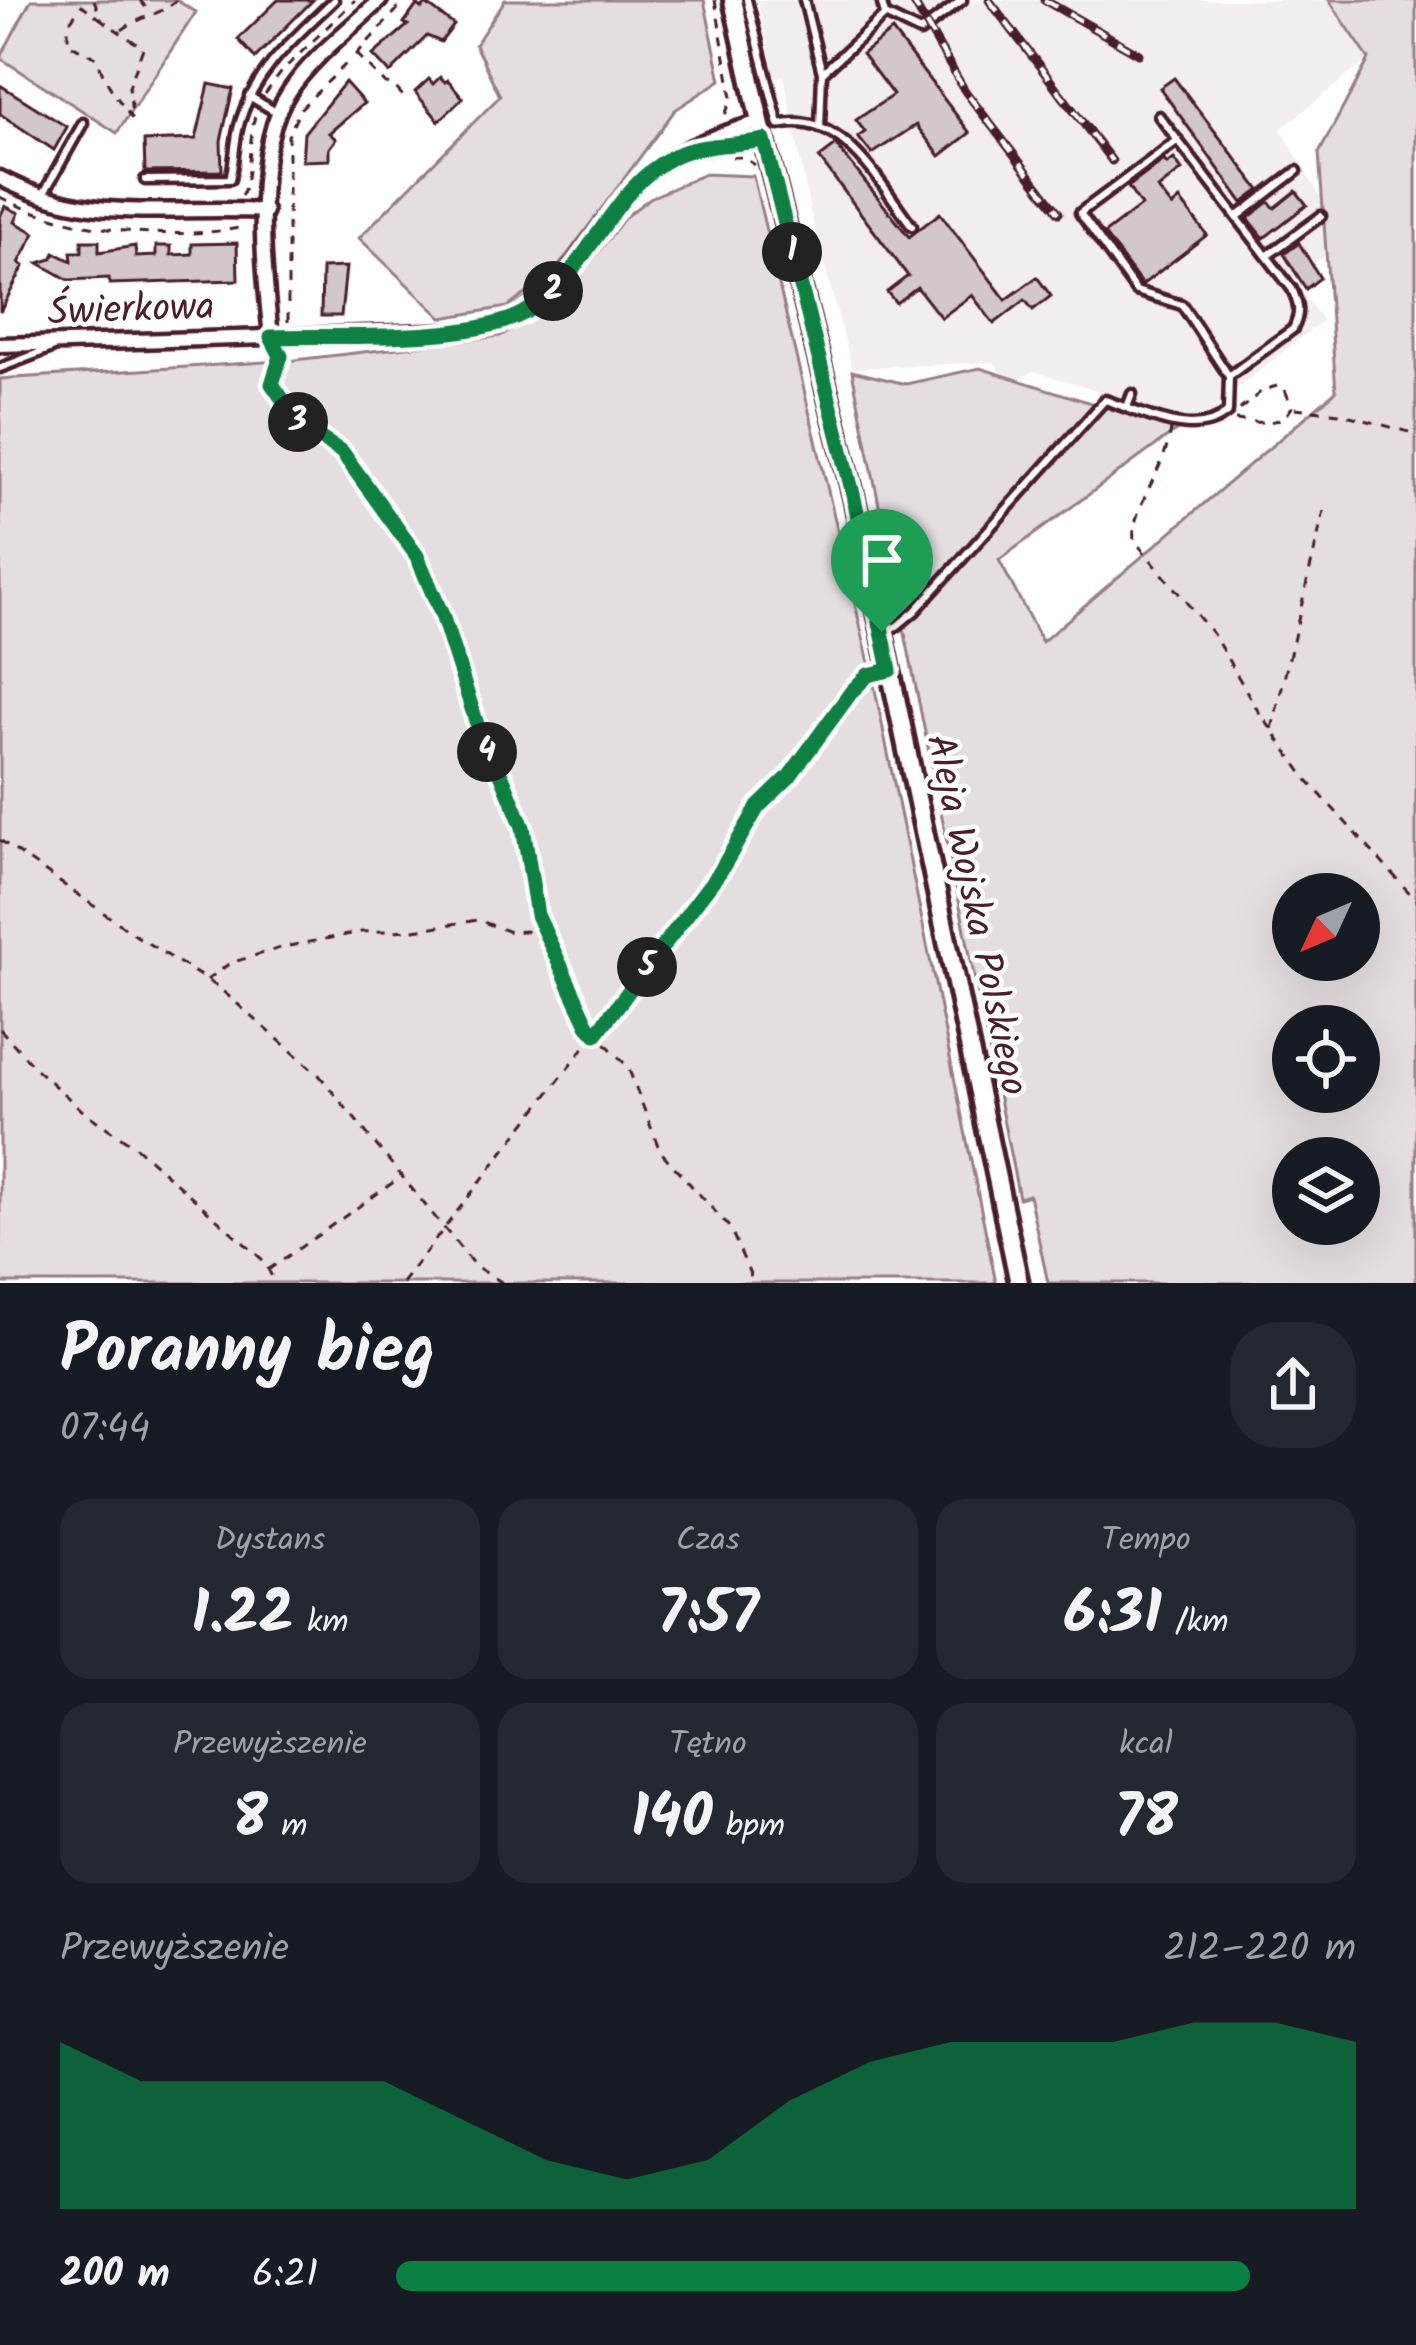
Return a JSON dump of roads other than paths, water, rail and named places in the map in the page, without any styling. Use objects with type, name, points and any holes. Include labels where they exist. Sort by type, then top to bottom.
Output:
[{"type":"main road","name":"Aleja Wojska Polskiego","points":[[733,0],[854,498],[1019,1283]]},
{"type":"street","points":[[271,337],[264,159],[277,112],[301,77],[380,0]]},
{"type":"street","name":"Świerkowa","points":[[0,345],[465,331],[512,319],[553,291],[641,179],[724,132],[760,122]]},
{"type":"street","points":[[693,149],[764,140]]},
{"type":"street","points":[[1,186],[115,212],[265,211]]},
{"type":"lane","points":[[145,180],[230,179],[235,142],[262,72],[334,0]]},
{"type":"lane","points":[[747,0],[779,125],[793,122],[844,138],[912,226]]},
{"type":"lane","points":[[804,0],[822,73],[820,128]]},
{"type":"lane","points":[[881,0],[885,14],[920,32],[962,0]]},
{"type":"lane","points":[[822,73],[885,14]]},
{"type":"lane","points":[[249,96],[277,112]]},
{"type":"lane","points":[[1159,116],[1292,289],[1299,317],[1293,328],[1229,376]]},
{"type":"lane","points":[[43,197],[83,123]]},
{"type":"lane","points":[[882,632],[915,611],[1106,400],[1172,422],[1202,426],[1228,412],[1229,376],[1182,305],[1136,291],[1080,213],[1178,140]]},
{"type":"lane","points":[[1237,217],[1297,171]]},
{"type":"lane","points":[[1267,256],[1322,216]]},
{"type":"lane","points":[[0,368],[61,344]]},
{"type":"lane","points":[[1127,407],[1132,394]]},
{"type":"railway","points":[[912,0],[965,91],[1059,213]]},
{"type":"railway","points":[[989,0],[1112,161]]},
{"type":"railway","points":[[1044,0],[1139,54]]}]
